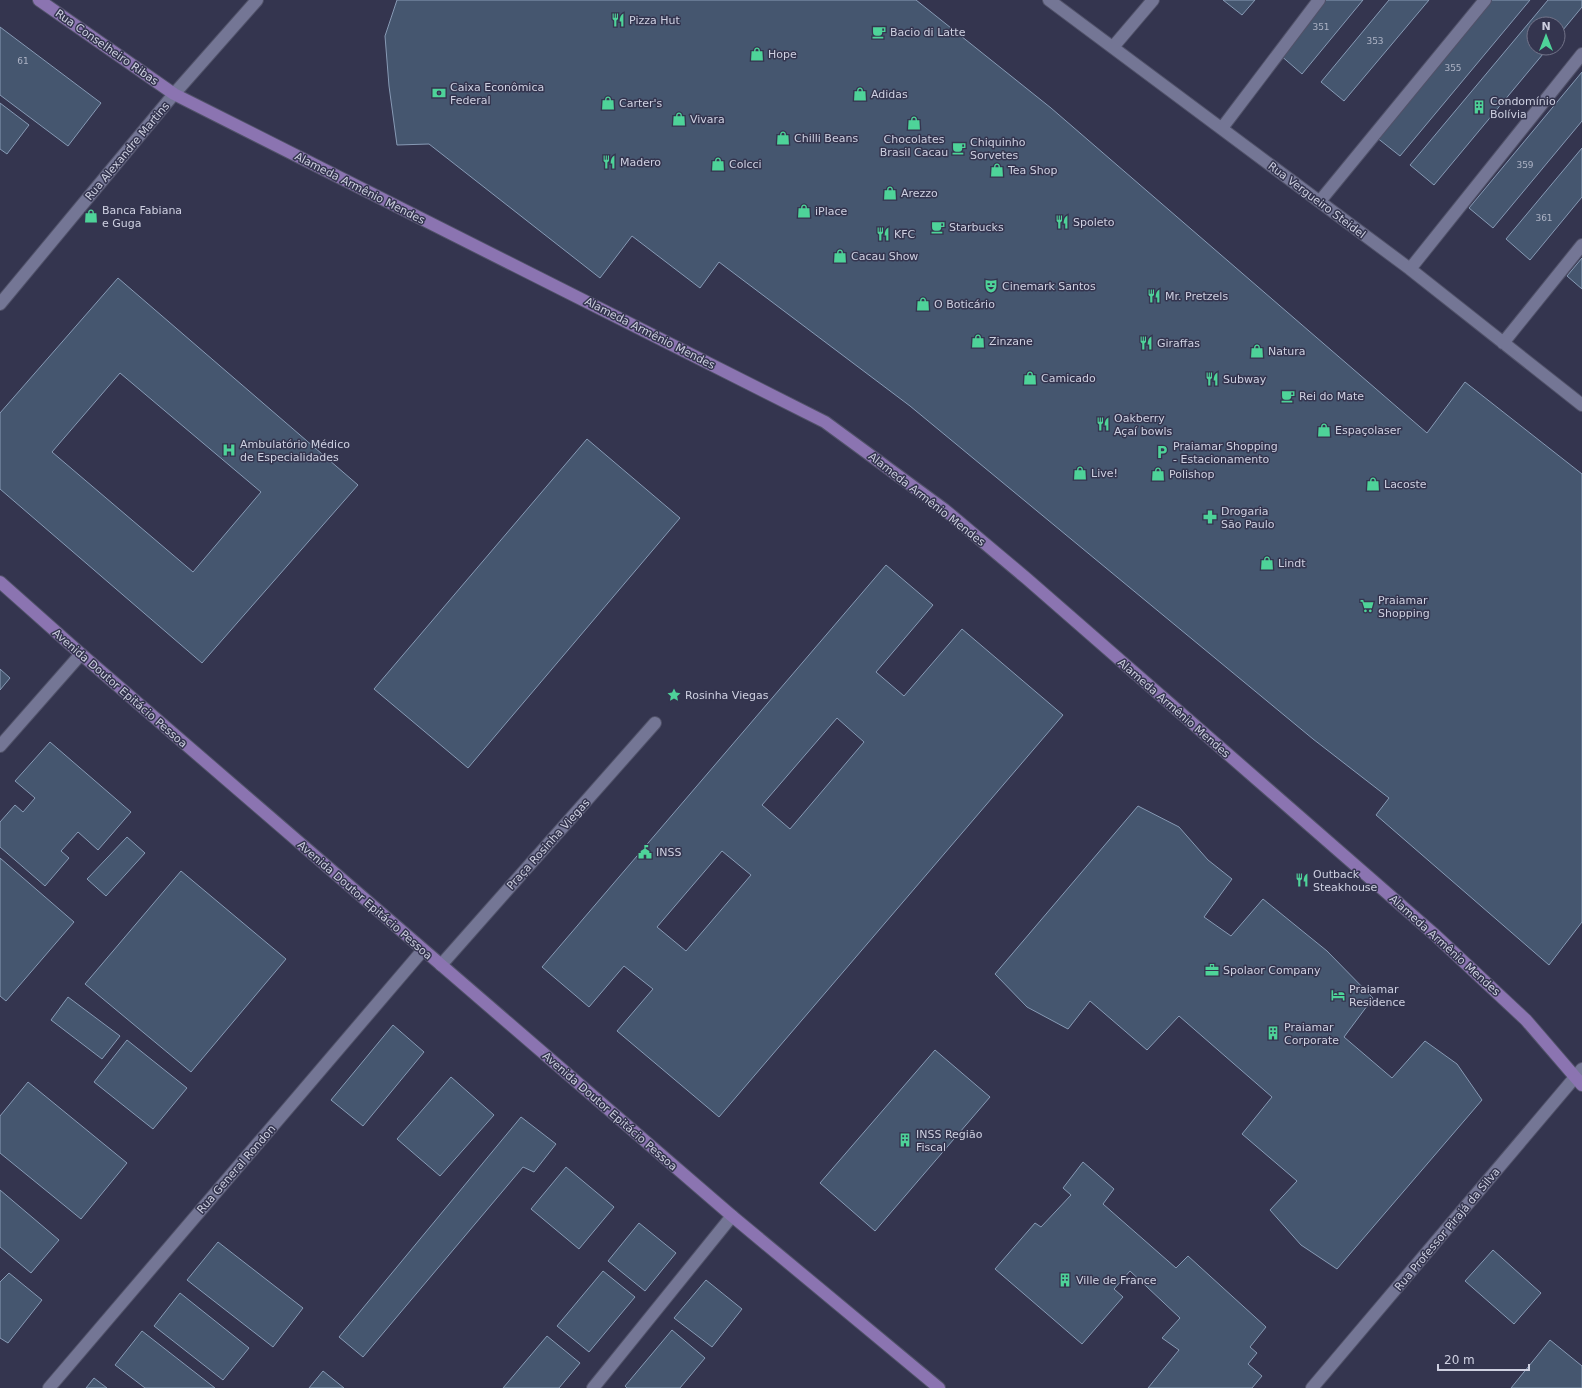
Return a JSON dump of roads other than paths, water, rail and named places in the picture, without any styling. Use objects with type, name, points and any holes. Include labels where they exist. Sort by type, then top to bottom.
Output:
[{"type":"main road","name":"Rua Conselheiro Ribas","points":[[39,0],[174,94]]},
{"type":"main road","name":"Alameda Armênio Mendes","points":[[174,94],[825,422],[951,515],[1026,578],[1434,934],[1526,1020],[1580,1077]]},
{"type":"main road","name":"Avenida Doutor Epitácio Pessoa","points":[[0,582],[80,654],[732,1216],[939,1388]]},
{"type":"street","name":"Rua Alexandre Martins","points":[[0,304],[174,94],[257,0]]},
{"type":"street","name":"Rua Vergueiro Steidel","points":[[1049,0],[1410,269],[1582,405]]},
{"type":"street","points":[[1113,47],[1153,0]]},
{"type":"street","points":[[1222,128],[1319,0]]},
{"type":"street","points":[[1320,202],[1484,0]]},
{"type":"street","points":[[1410,269],[1582,54]]},
{"type":"street","points":[[1503,343],[1582,245]]},
{"type":"street","points":[[0,746],[80,654]]},
{"type":"street","name":"Praça Rosinha Viegas","points":[[441,965],[655,723]]},
{"type":"street","name":"Rua General Rondon","points":[[49,1388],[424,950]]},
{"type":"street","name":"Rua Professor Pirajá da Silva","points":[[1312,1388],[1580,1077]]},
{"type":"street","points":[[592,1388],[732,1216]]},
{"type":"place","name":"Pizza Hut","points":[[618,20]]},
{"type":"place","name":"Bacio di Latte","points":[[879,32]]},
{"type":"place","name":"Hope","points":[[757,54]]},
{"type":"place","name":"Caixa Econômica Federal","points":[[439,93]]},
{"type":"place","name":"Adidas","points":[[860,94]]},
{"type":"place","name":"Carter's","points":[[608,103]]},
{"type":"place","name":"Condomínio Bolívia","points":[[1479,107]]},
{"type":"place","name":"Vivara","points":[[679,119]]},
{"type":"place","name":"Chocolates Brasil Cacau","points":[[914,123]]},
{"type":"place","name":"Chilli Beans","points":[[783,138]]},
{"type":"place","name":"Chiquinho Sorvetes","points":[[959,148]]},
{"type":"place","name":"Madero","points":[[609,162]]},
{"type":"place","name":"Colcci","points":[[718,164]]},
{"type":"place","name":"Tea Shop","points":[[997,170]]},
{"type":"place","name":"Arezzo","points":[[890,193]]},
{"type":"place","name":"iPlace","points":[[804,211]]},
{"type":"place","name":"Banca Fabiana e Guga","points":[[91,216]]},
{"type":"place","name":"Spoleto","points":[[1062,222]]},
{"type":"place","name":"Starbucks","points":[[938,227]]},
{"type":"place","name":"KFC","points":[[883,234]]},
{"type":"place","name":"Cacau Show","points":[[840,256]]},
{"type":"place","name":"Cinemark Santos","points":[[991,286]]},
{"type":"place","name":"Mr. Pretzels","points":[[1154,296]]},
{"type":"place","name":"O Boticário","points":[[923,304]]},
{"type":"place","name":"Zinzane","points":[[978,341]]},
{"type":"place","name":"Giraffas","points":[[1146,343]]},
{"type":"place","name":"Natura","points":[[1257,351]]},
{"type":"place","name":"Camicado","points":[[1030,378]]},
{"type":"place","name":"Subway","points":[[1212,379]]},
{"type":"place","name":"Rei do Mate","points":[[1288,396]]},
{"type":"place","name":"Oakberry Açaí bowls","points":[[1103,424]]},
{"type":"place","name":"Espaçolaser","points":[[1324,430]]},
{"type":"place","name":"Ambulatório Médico de Especialidades","points":[[229,450]]},
{"type":"place","name":"Praiamar Shopping - Estacionamento","points":[[1162,452]]},
{"type":"place","name":"Live!","points":[[1080,473]]},
{"type":"place","name":"Polishop","points":[[1158,474]]},
{"type":"place","name":"Lacoste","points":[[1373,484]]},
{"type":"place","name":"Drogaria São Paulo","points":[[1210,517]]},
{"type":"place","name":"Lindt","points":[[1267,563]]},
{"type":"place","name":"Praiamar Shopping","points":[[1367,606]]},
{"type":"place","name":"Rosinha Viegas","points":[[674,695]]},
{"type":"place","name":"INSS","points":[[645,852]]},
{"type":"place","name":"Outback Steakhouse","points":[[1302,880]]},
{"type":"place","name":"Spolaor Company","points":[[1212,970]]},
{"type":"place","name":"Praiamar Residence","points":[[1338,995]]},
{"type":"place","name":"Praiamar Corporate","points":[[1273,1033]]},
{"type":"place","name":"INSS Região Fiscal","points":[[905,1140]]},
{"type":"place","name":"Ville de France","points":[[1065,1280]]}]
